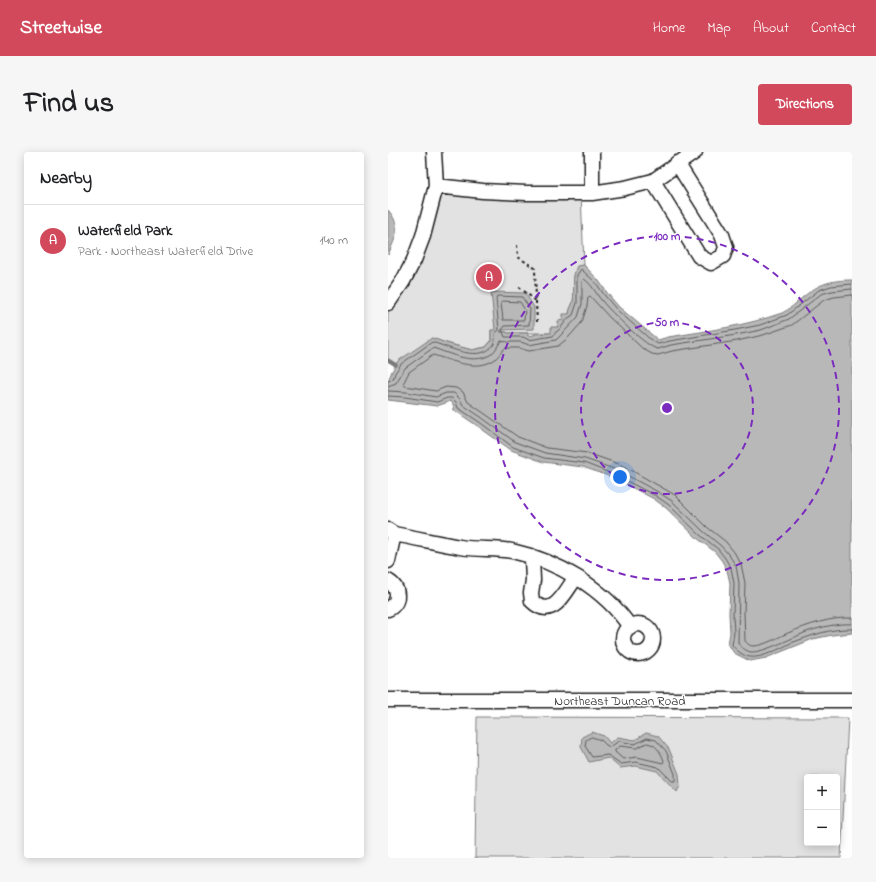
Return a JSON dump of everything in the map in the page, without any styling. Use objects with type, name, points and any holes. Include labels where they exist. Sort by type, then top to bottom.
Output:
[{"type":"street","points":[[388,303],[403,281],[414,260],[423,236],[436,186],[434,152]]},
{"type":"street","points":[[592,152],[592,193]]},
{"type":"street","points":[[436,186],[483,191],[527,193],[592,193],[625,188],[653,181],[694,152]]},
{"type":"street","points":[[653,181],[699,256],[711,262],[723,256],[726,247],[722,235],[677,163]]},
{"type":"street","points":[[388,561],[391,532],[462,547],[511,551],[546,562],[576,577],[596,590],[622,614],[630,626]]},
{"type":"street","points":[[532,558],[533,580],[531,593],[532,601],[536,606],[546,609],[556,605],[576,577]]},
{"type":"street","points":[[388,582],[396,588],[398,598],[393,606],[388,609]]},
{"type":"street","name":"Northeast Duncan Road","points":[[388,700],[852,700]]},
{"type":"path","points":[[517,245],[518,257],[535,268],[537,323]]},
{"type":"path","points":[[518,286],[536,301]]},
{"type":"shaded area","points":[[436,186],[581,193],[584,265],[577,267],[575,271],[574,297],[569,314],[551,333],[507,333],[491,330],[491,341],[486,347],[472,350],[432,338],[396,365],[388,360],[388,303],[403,281]]},
{"type":"shaded area","points":[[477,717],[848,718],[841,858],[475,858]]},
{"type":"water","points":[[388,210],[395,221],[396,232],[388,255]]},
{"type":"water","points":[[584,265],[599,281],[619,307],[658,340],[740,325],[768,318],[787,310],[819,286],[831,282],[852,280],[852,633],[813,639],[766,658],[750,661],[734,653],[728,644],[730,633],[730,583],[727,570],[715,552],[697,538],[666,508],[654,499],[614,478],[583,467],[543,462],[511,450],[454,410],[451,401],[437,406],[388,400],[388,381],[398,361],[432,338],[472,350],[486,347],[491,341],[491,330],[495,330],[491,292],[525,293],[534,307],[534,329],[501,330],[500,332],[528,333],[528,336],[534,334],[551,333],[551,327],[558,327],[558,321],[563,320],[563,314],[569,314],[574,297],[575,271],[577,266]]},
{"type":"water","points":[[592,732],[604,736],[610,743],[618,737],[635,740],[646,733],[658,736],[669,749],[679,774],[680,786],[677,792],[657,771],[636,766],[620,768],[608,758],[589,762],[581,747],[582,737]]},
{"type":"waterway","points":[[388,360],[396,365]]},
{"type":"place","name":"Waterfield Park","points":[[489,277]]}]
